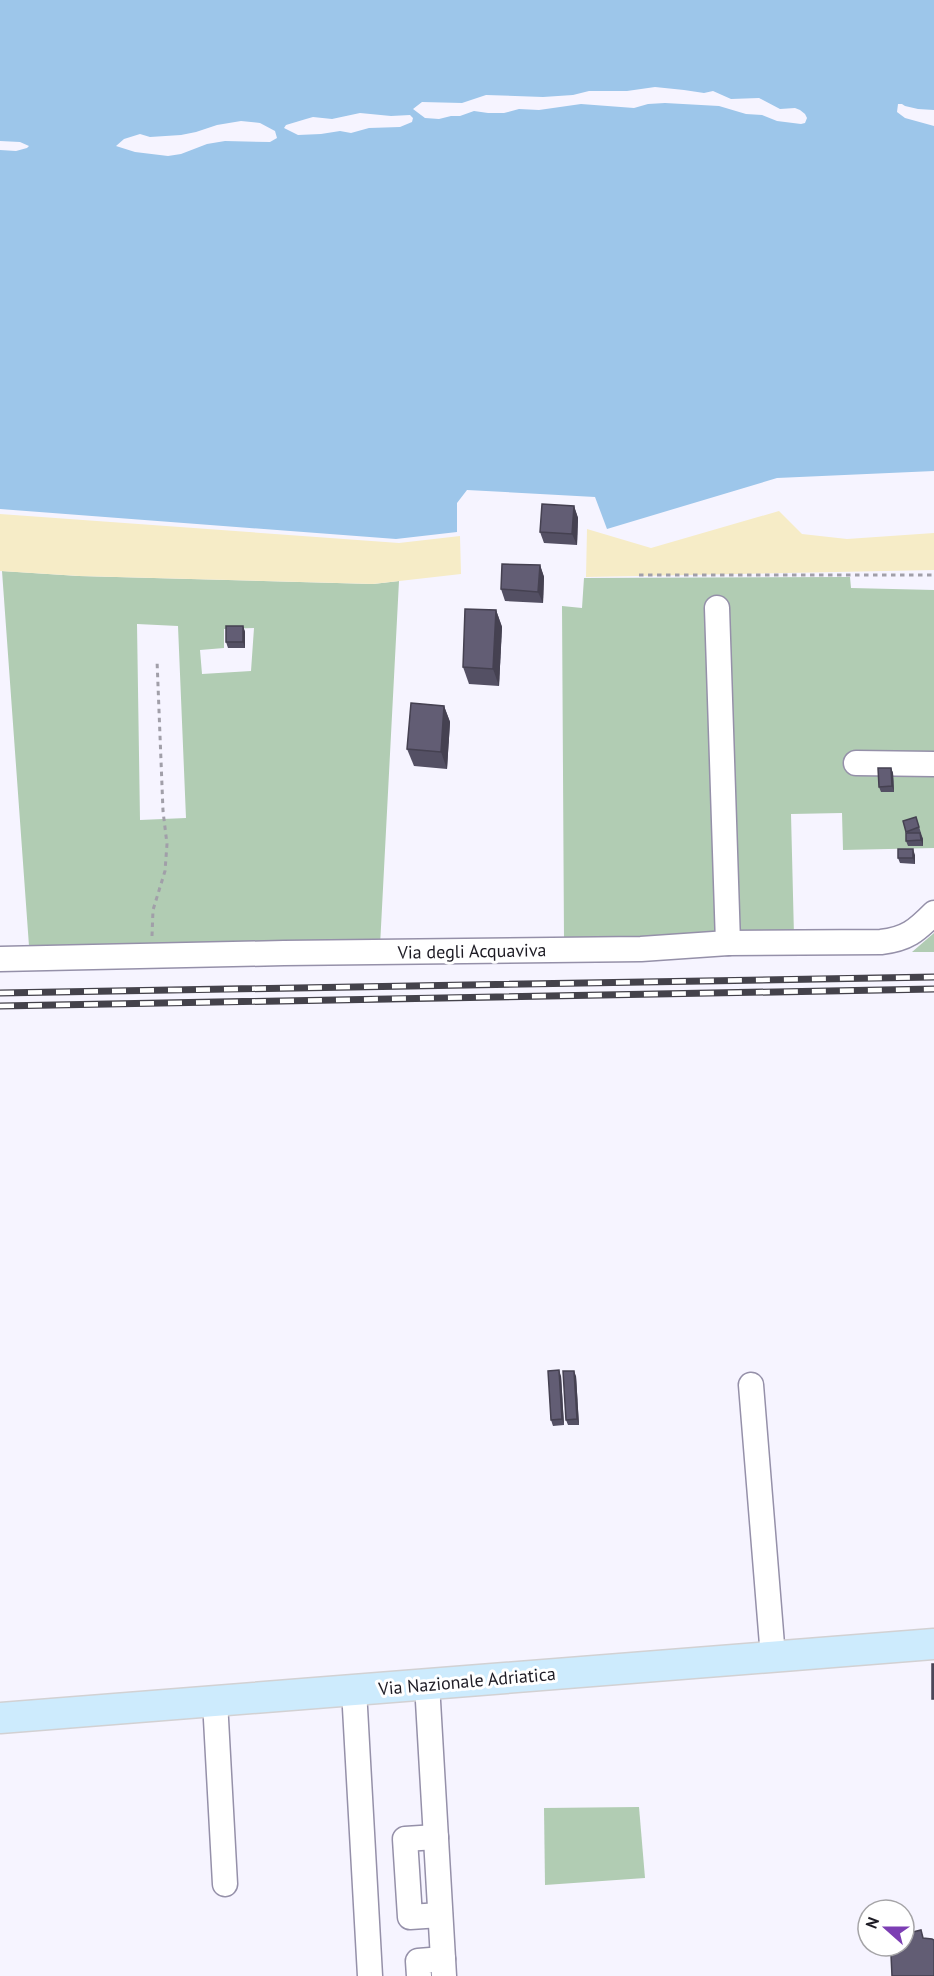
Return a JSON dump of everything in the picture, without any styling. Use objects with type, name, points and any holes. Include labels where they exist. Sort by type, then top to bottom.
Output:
[{"type":"main road","name":"Via Nazionale Adriatica","points":[[0,1718],[934,1644]]},
{"type":"street","points":[[717,608],[728,943]]},
{"type":"street","points":[[856,763],[934,764]]},
{"type":"street","name":"Via degli Acquaviva","points":[[0,959],[641,949],[728,943],[881,942],[900,940],[921,926],[934,913]]},
{"type":"street","points":[[751,1385],[773,1657]]},
{"type":"street","points":[[419,1976],[418,1960],[443,1968],[427,1684]]},
{"type":"street","points":[[354,1690],[370,1976]]},
{"type":"street","points":[[215,1701],[225,1884]]},
{"type":"path","points":[[639,575],[934,575]]},
{"type":"path","points":[[151,956],[153,910],[165,871],[167,844],[163,811],[157,660]]},
{"type":"green space","points":[[2,571],[79,576],[373,584],[399,581],[380,946],[209,948],[29,946]],"holes":[[[137,624],[178,626],[186,818],[140,820]],[[254,628],[251,671],[202,674],[200,650],[224,648],[224,629]]]},
{"type":"green space","points":[[850,577],[851,588],[934,590],[934,848],[843,850],[842,813],[791,814],[794,936],[564,939],[562,606],[582,608],[584,578]]},
{"type":"green space","points":[[934,933],[934,952],[912,952]]},
{"type":"green space","points":[[639,1807],[645,1878],[545,1885],[544,1808]]},
{"type":"sand","points":[[779,511],[802,534],[847,539],[934,533],[934,570],[586,577],[587,529],[651,548]]},
{"type":"sand","points":[[0,514],[399,543],[460,536],[461,574],[373,584],[79,576],[0,571]]},
{"type":"water","points":[[0,0],[934,0],[934,471],[777,478],[607,529],[595,497],[467,490],[457,503],[457,532],[396,539],[0,509]]},
{"type":"pier","points":[[655,87],[704,93],[713,91],[731,99],[759,98],[780,109],[800,110],[807,118],[805,123],[801,124],[777,121],[762,115],[746,114],[719,106],[665,103],[634,108],[581,104],[539,110],[519,109],[504,113],[474,111],[439,119],[425,118],[413,109],[422,102],[462,103],[486,95],[543,97],[573,95],[589,91],[627,91]]},
{"type":"pier","points":[[898,104],[934,110],[934,126],[905,118],[897,112]]},
{"type":"pier","points":[[360,113],[410,115],[413,118],[412,122],[400,127],[369,128],[351,133],[340,131],[298,135],[284,128],[286,125],[313,117],[332,119]]},
{"type":"pier","points":[[241,121],[260,123],[275,131],[277,138],[270,142],[225,141],[168,156],[135,152],[116,146],[124,139],[140,134],[150,137],[181,135]]},
{"type":"pier","points":[[0,141],[20,142],[29,146],[16,151],[0,150]]},
{"type":"building","points":[[542,504],[574,506],[572,534],[540,532]]},
{"type":"building","points":[[502,564],[540,565],[538,592],[501,589]]},
{"type":"building","points":[[465,609],[496,610],[493,669],[463,667]]},
{"type":"building","points":[[226,626],[243,626],[243,642],[226,642]]},
{"type":"building","points":[[411,703],[444,706],[441,752],[407,749]]},
{"type":"building","points":[[878,768],[891,768],[892,786],[879,787]]},
{"type":"building","points":[[916,817],[919,827],[906,832],[903,821]]},
{"type":"building","points":[[906,833],[920,833],[921,840],[906,841]]},
{"type":"building","points":[[898,849],[913,849],[913,858],[898,858]]},
{"type":"building","points":[[559,1370],[562,1419],[551,1420],[548,1371]]},
{"type":"building","points":[[563,1371],[574,1371],[577,1419],[566,1420]]},
{"type":"building","points":[[932,1664],[934,1664],[934,1699],[932,1699]]},
{"type":"building","points":[[921,1930],[923,1938],[934,1940],[934,1976],[892,1976],[891,1958],[916,1958],[916,1931]]},
{"type":"railway","points":[[0,993],[934,977]]},
{"type":"railway","points":[[0,1006],[934,989]]}]
